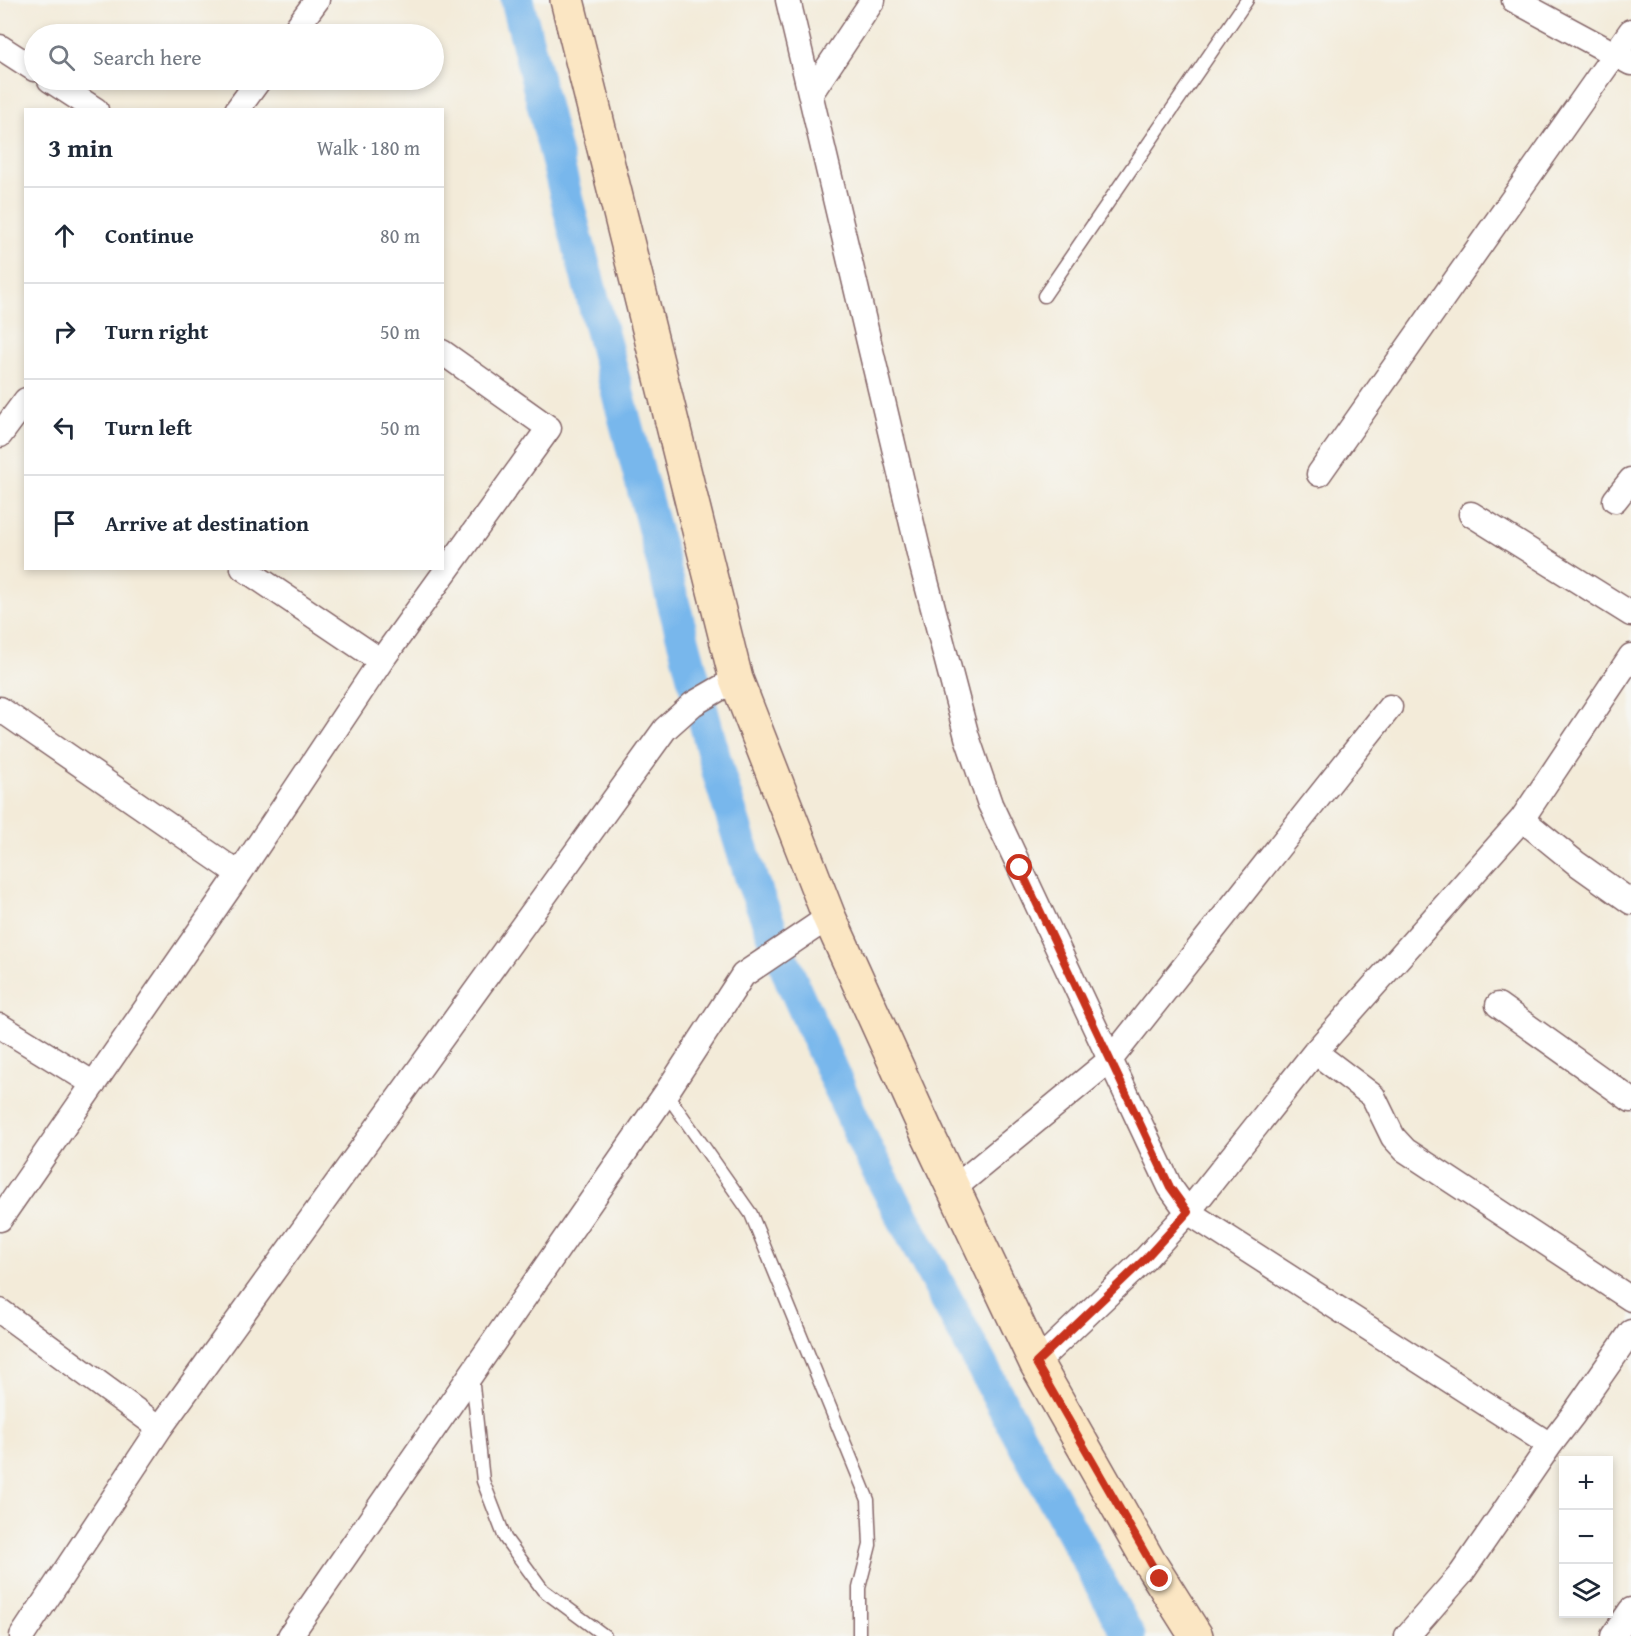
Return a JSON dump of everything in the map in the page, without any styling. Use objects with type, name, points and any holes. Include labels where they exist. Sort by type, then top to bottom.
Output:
[{"type":"street","points":[[299,24],[317,0]]},
{"type":"street","points":[[567,0],[736,679],[829,917],[1036,1363],[1148,1560],[1196,1636]]},
{"type":"street","points":[[788,0],[922,566],[967,736],[990,804],[1170,1187],[1188,1212],[1550,1445]]},
{"type":"street","points":[[810,93],[873,0]]},
{"type":"street","points":[[1514,0],[1623,59]]},
{"type":"street","points":[[1319,474],[1623,59],[1631,31]]},
{"type":"street","points":[[0,47],[24,63]]},
{"type":"street","points":[[65,90],[93,108]]},
{"type":"street","points":[[238,108],[252,90]]},
{"type":"street","points":[[0,1219],[239,873],[381,662],[549,428],[444,353]]},
{"type":"street","points":[[0,435],[16,411]]},
{"type":"street","points":[[1615,500],[1631,480]]},
{"type":"street","points":[[1471,514],[1631,614]]},
{"type":"street","points":[[246,570],[381,662]]},
{"type":"street","points":[[1036,1363],[1145,1259],[1188,1212],[1315,1052],[1522,819],[1631,656]]},
{"type":"street","points":[[22,1636],[160,1428],[665,729],[693,704],[736,679]]},
{"type":"street","points":[[953,1188],[1110,1060],[1390,707]]},
{"type":"street","points":[[0,709],[239,873]]},
{"type":"street","points":[[1522,819],[1576,863],[1631,902]]},
{"type":"street","points":[[290,1636],[666,1093],[743,975],[829,917]]},
{"type":"street","points":[[1498,1005],[1631,1100]]},
{"type":"street","points":[[0,1026],[94,1084]]},
{"type":"street","points":[[1315,1052],[1373,1096],[1394,1137],[1405,1150],[1631,1299]]},
{"type":"street","points":[[0,1311],[160,1428]]},
{"type":"street","points":[[1407,1636],[1461,1574],[1631,1332]]},
{"type":"street","points":[[1614,1636],[1631,1610]]},
{"type":"lane","points":[[1044,296],[1247,0]]},
{"type":"lane","points":[[666,1093],[751,1214],[868,1500],[870,1545],[860,1588],[859,1636]]},
{"type":"lane","points":[[472,1375],[483,1481],[505,1538],[543,1590],[605,1636]]},
{"type":"waterway","points":[[517,0],[574,228],[719,775],[752,881],[792,982],[868,1152],[1129,1636]]},
{"type":"route","points":[[1020,868],[1170,1187],[1188,1212],[1145,1259],[1036,1363],[1160,1579]]}]
